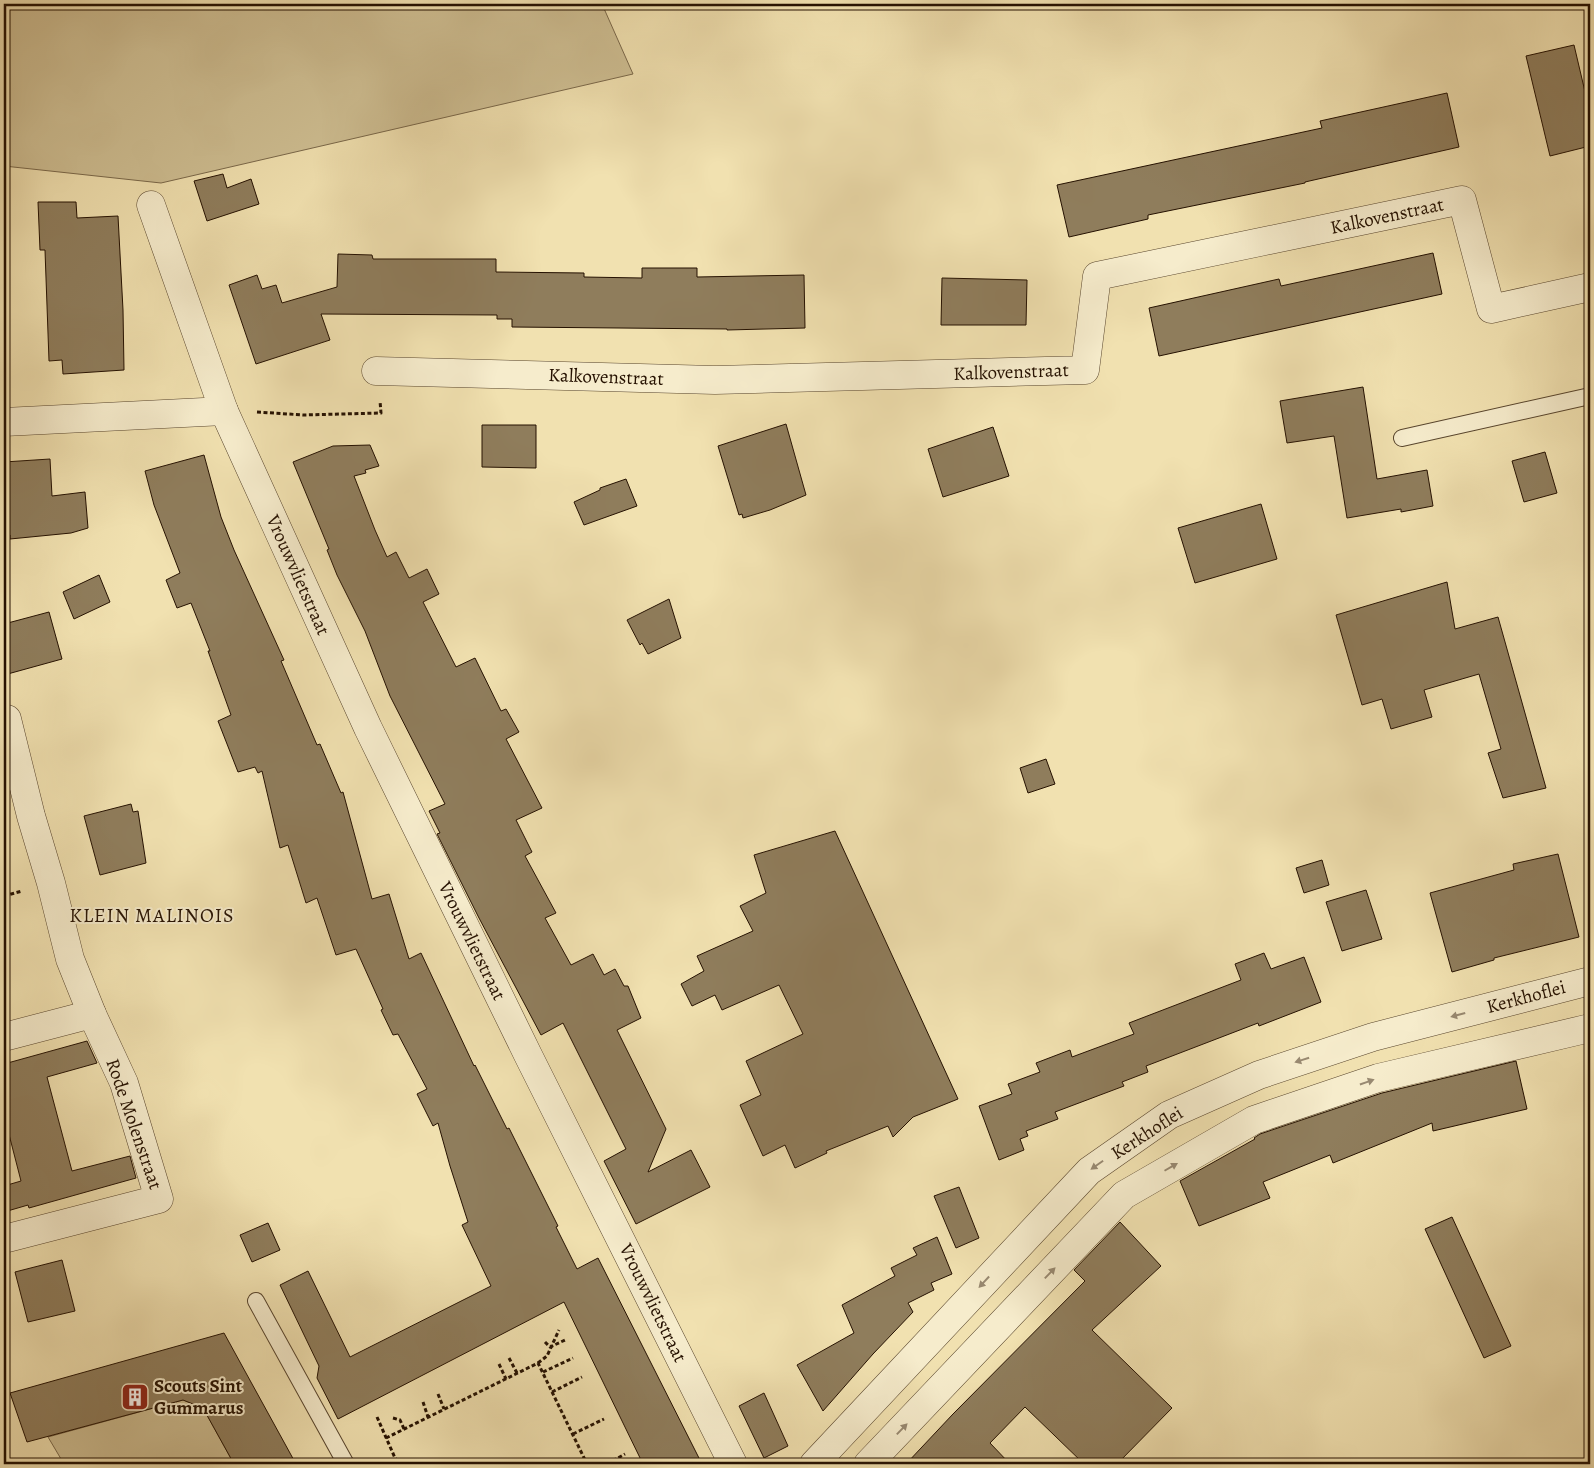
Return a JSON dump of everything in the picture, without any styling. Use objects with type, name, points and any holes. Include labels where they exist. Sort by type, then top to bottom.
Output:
[{"type":"street","name":"Kalkovenstraat","points":[[376,371],[715,380],[1085,370],[1097,276],[1462,200],[1491,309],[1590,287]]},
{"type":"street","name":"Vrouwvlietstraat","points":[[151,205],[224,410],[368,728],[528,1055],[733,1464]]},
{"type":"street","points":[[4,422],[224,410]]},
{"type":"street","name":"Rode Molenstraat","points":[[4,1239],[159,1199],[124,1083],[92,1014],[70,959],[51,883],[30,816],[7,719]]},
{"type":"street","name":"Kerkhoflei","points":[[814,1464],[1089,1171],[1169,1115],[1260,1075],[1373,1037],[1590,981]]},
{"type":"street","points":[[4,1037],[92,1014]]},
{"type":"street","points":[[868,1464],[1124,1195],[1254,1120],[1378,1078],[1590,1028]]},
{"type":"lane","points":[[1402,438],[1590,396]]},
{"type":"lane","points":[[256,1301],[346,1464]]},
{"type":"path","points":[[224,410],[303,415],[382,413],[376,371]]},
{"type":"path","points":[[386,1438],[538,1363],[547,1356],[558,1330]]},
{"type":"path","points":[[550,1347],[565,1340]]},
{"type":"path","points":[[546,1342],[550,1347]]},
{"type":"path","points":[[510,1358],[517,1373]]},
{"type":"path","points":[[543,1372],[573,1358]]},
{"type":"path","points":[[538,1363],[587,1464]]},
{"type":"path","points":[[499,1364],[506,1379]]},
{"type":"path","points":[[552,1392],[582,1377]]},
{"type":"path","points":[[438,1394],[444,1409]]},
{"type":"path","points":[[423,1402],[428,1416]]},
{"type":"path","points":[[377,1417],[395,1458],[401,1464]]},
{"type":"path","points":[[393,1418],[400,1420],[404,1429]]},
{"type":"path","points":[[573,1434],[604,1419]]},
{"type":"path","points":[[607,1464],[625,1454]]},
{"type":"shaded area","points":[[4,4],[602,4],[633,74],[161,183],[4,166]]},
{"type":"shaded area","points":[[183,1400],[203,1408],[234,1464],[64,1464],[48,1437]]},
{"type":"building","points":[[1574,45],[1590,113],[1590,146],[1550,156],[1526,56]]},
{"type":"building","points":[[1447,93],[1459,147],[1305,183],[1148,215],[1148,219],[1069,237],[1057,185],[1322,128],[1320,121]]},
{"type":"building","points":[[223,174],[227,188],[251,179],[259,204],[207,221],[194,181]]},
{"type":"building","points":[[38,202],[76,202],[77,218],[118,216],[124,370],[63,374],[62,360],[49,361],[45,250],[40,250]]},
{"type":"building","points":[[1433,253],[1442,294],[1159,356],[1149,308],[1279,279],[1281,286]]},
{"type":"building","points":[[338,254],[372,255],[373,259],[496,259],[496,272],[584,273],[584,277],[642,278],[642,268],[697,268],[697,277],[804,275],[805,328],[727,330],[512,327],[512,319],[497,319],[497,315],[321,314],[330,340],[256,364],[229,285],[257,275],[262,289],[276,285],[282,303],[337,287]]},
{"type":"building","points":[[942,278],[1027,280],[1026,325],[941,325]]},
{"type":"building","points":[[1363,387],[1377,479],[1427,470],[1433,506],[1401,512],[1401,509],[1347,518],[1334,436],[1287,443],[1280,401]]},
{"type":"building","points":[[786,424],[806,495],[770,510],[743,518],[742,514],[739,515],[718,446]]},
{"type":"building","points":[[482,425],[536,425],[536,468],[482,467]]},
{"type":"building","points":[[993,427],[1009,476],[943,497],[928,449]]},
{"type":"building","points":[[370,445],[379,466],[365,470],[366,473],[354,476],[387,557],[396,552],[409,578],[427,569],[439,594],[423,602],[456,667],[475,658],[501,711],[506,709],[519,732],[506,739],[542,808],[516,820],[532,852],[525,856],[556,913],[545,918],[571,965],[593,954],[604,975],[615,969],[624,986],[628,986],[641,1018],[617,1030],[666,1129],[648,1172],[691,1150],[710,1187],[636,1224],[604,1161],[626,1149],[563,1023],[541,1035],[437,834],[440,833],[429,811],[445,804],[390,696],[365,631],[337,575],[327,550],[329,549],[293,462],[333,446]]},
{"type":"building","points":[[1545,452],[1557,493],[1524,502],[1512,461]]},
{"type":"building","points":[[204,455],[221,517],[234,550],[284,660],[281,661],[317,745],[320,744],[341,793],[343,792],[372,899],[389,894],[409,959],[421,953],[474,1066],[507,1129],[509,1128],[558,1226],[556,1227],[577,1269],[598,1258],[702,1464],[643,1464],[564,1302],[338,1419],[317,1378],[319,1366],[280,1285],[308,1271],[350,1357],[491,1286],[462,1225],[468,1222],[438,1123],[433,1126],[417,1094],[427,1089],[398,1034],[393,1035],[356,949],[336,955],[317,898],[306,903],[288,845],[280,848],[262,771],[258,773],[255,767],[238,772],[218,721],[231,715],[208,651],[210,651],[191,603],[177,608],[166,580],[180,573],[154,505],[145,471]]},
{"type":"building","points":[[50,459],[52,496],[85,492],[88,528],[71,533],[10,539],[10,535],[4,535],[4,462]]},
{"type":"building","points":[[626,479],[637,506],[584,525],[574,502],[600,490],[600,488]]},
{"type":"building","points":[[1261,504],[1277,559],[1195,583],[1178,528]]},
{"type":"building","points":[[99,575],[110,602],[74,619],[63,592]]},
{"type":"building","points":[[1447,582],[1455,629],[1498,617],[1546,788],[1503,798],[1488,753],[1501,749],[1479,674],[1424,690],[1432,717],[1391,729],[1382,699],[1362,705],[1336,615]]},
{"type":"building","points":[[669,599],[681,638],[648,654],[642,643],[640,645],[627,620]]},
{"type":"building","points":[[49,612],[62,659],[4,675],[4,624]]},
{"type":"building","points":[[1046,759],[1055,784],[1028,793],[1020,768]]},
{"type":"building","points":[[131,804],[133,812],[138,811],[146,863],[100,875],[84,816]]},
{"type":"building","points":[[835,831],[958,1099],[913,1117],[893,1137],[888,1126],[826,1151],[827,1153],[795,1168],[785,1145],[763,1156],[740,1105],[761,1095],[746,1061],[803,1034],[779,985],[722,1010],[715,995],[692,1006],[681,984],[704,971],[697,956],[753,931],[740,906],[766,893],[754,855]]},
{"type":"building","points":[[1558,854],[1579,937],[1494,958],[1494,960],[1452,972],[1430,893],[1514,870],[1513,864]]},
{"type":"building","points":[[1322,860],[1329,885],[1304,893],[1296,868]]},
{"type":"building","points":[[1366,890],[1382,939],[1342,951],[1326,902]]},
{"type":"building","points":[[1264,953],[1271,969],[1304,957],[1321,1002],[1259,1026],[1258,1023],[1146,1066],[1148,1072],[1122,1082],[1124,1086],[1055,1112],[1058,1119],[1026,1131],[1028,1136],[1020,1139],[1024,1150],[999,1160],[979,1106],[1012,1094],[1008,1084],[1040,1072],[1036,1063],[1070,1050],[1072,1057],[1134,1034],[1129,1023],[1241,980],[1235,964]]},
{"type":"building","points":[[87,1041],[97,1063],[47,1077],[72,1171],[130,1156],[136,1178],[29,1208],[28,1205],[4,1212],[4,1186],[21,1181],[4,1115],[4,1064]]},
{"type":"building","points":[[1516,1061],[1527,1109],[1433,1131],[1432,1123],[1333,1163],[1330,1155],[1263,1182],[1270,1198],[1199,1226],[1180,1181],[1255,1139],[1260,1134],[1382,1093]]},
{"type":"building","points":[[959,1187],[979,1238],[956,1248],[934,1196]]},
{"type":"building","points":[[1452,1217],[1511,1346],[1484,1358],[1425,1229]]},
{"type":"building","points":[[1120,1222],[1161,1266],[1092,1330],[1172,1408],[1117,1464],[1084,1464],[1025,1407],[990,1443],[1010,1464],[906,1464],[1085,1281],[1074,1270]]},
{"type":"building","points":[[268,1223],[280,1250],[252,1262],[240,1235]]},
{"type":"building","points":[[937,1237],[952,1274],[931,1283],[934,1290],[908,1303],[913,1312],[823,1411],[797,1365],[854,1333],[842,1305],[895,1276],[891,1268],[917,1255],[913,1248]]},
{"type":"building","points":[[62,1260],[75,1311],[28,1322],[15,1272]]},
{"type":"building","name":"Scouts Sint Gummarus","points":[[224,1333],[296,1464],[234,1464],[203,1408],[183,1400],[27,1442],[10,1393]]},
{"type":"building","points":[[764,1393],[788,1446],[764,1458],[739,1406]]},
{"type":"place","name":"Scouts Sint Gummarus","points":[[135,1397]]},
{"type":"district","name":"KLEIN MALINOIS","points":[[152,915]]}]
